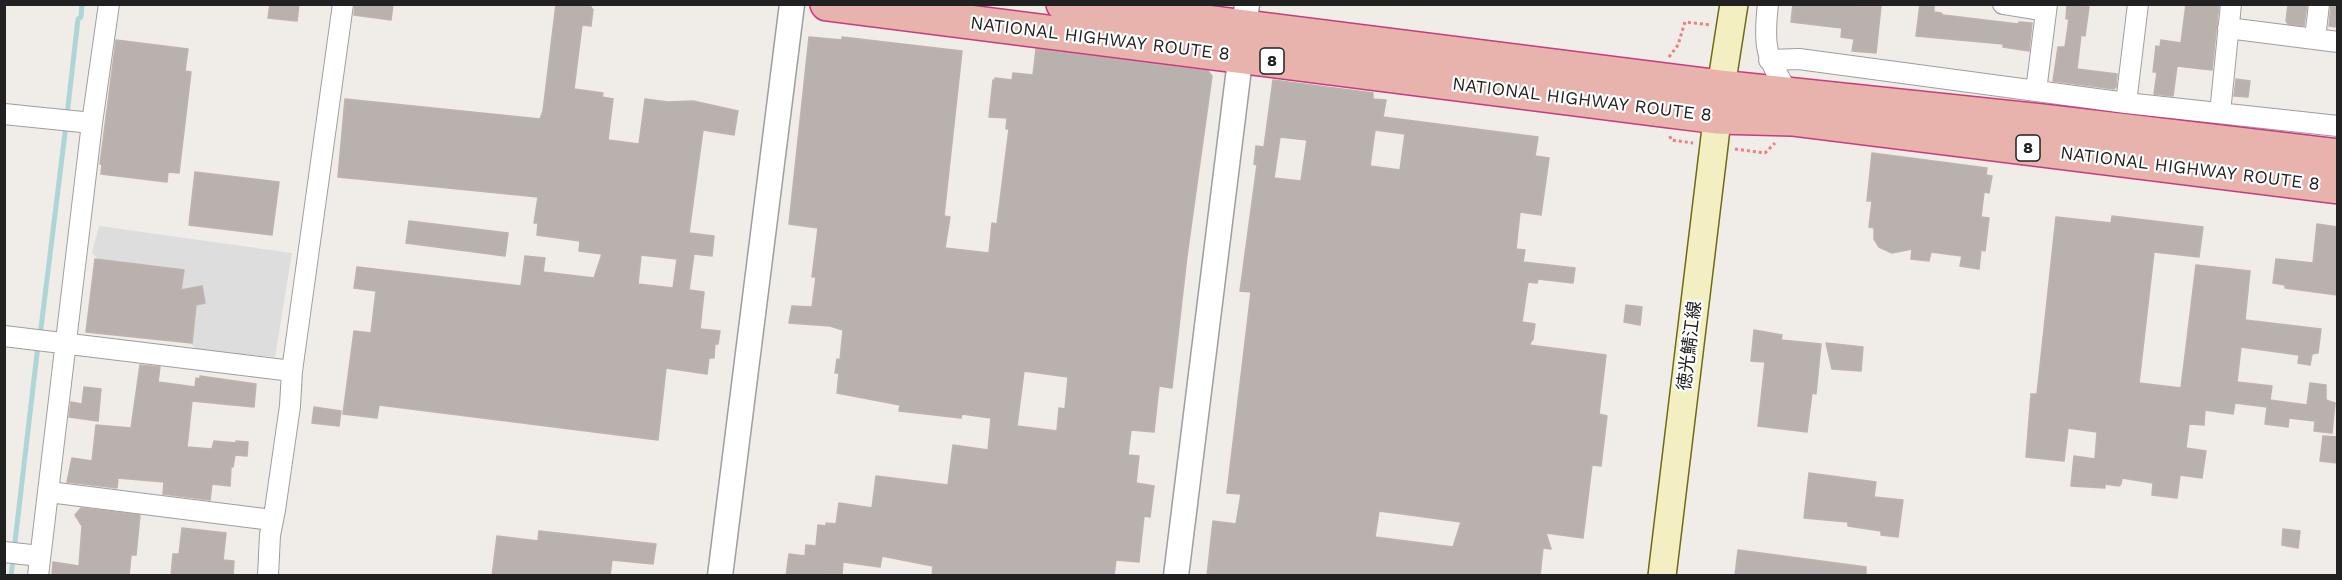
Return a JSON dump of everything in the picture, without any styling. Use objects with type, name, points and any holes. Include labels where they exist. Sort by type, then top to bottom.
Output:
[{"type":"highway","name":"NATIONAL HIGHWAY ROUTE 8","points":[[827,4],[1244,30]]},
{"type":"highway","name":"NATIONAL HIGHWAY ROUTE 8","points":[[1063,4],[1719,102],[1792,119],[2337,187]]},
{"type":"highway","name":"NATIONAL HIGHWAY ROUTE 8","points":[[1719,102],[1789,93],[2337,156]]},
{"type":"main road","name":"徳光鯖江線","points":[[1662,576],[1719,102],[1734,4]]},
{"type":"street","points":[[4,552],[39,566],[92,123],[109,4]]},
{"type":"street","points":[[268,576],[272,520],[288,418],[292,371],[343,4]]},
{"type":"street","points":[[720,576],[792,4]]},
{"type":"street","points":[[1768,4],[1765,31],[1769,60],[1789,93]]},
{"type":"street","points":[[2003,4],[2047,8],[2036,91]]},
{"type":"street","points":[[2126,104],[2139,4]]},
{"type":"street","points":[[2220,113],[2230,4]]},
{"type":"street","points":[[2315,39],[2319,4]]},
{"type":"street","points":[[2228,28],[2337,42]]},
{"type":"street","points":[[1176,576],[1244,30]]},
{"type":"street","points":[[1769,60],[1799,59],[2126,104],[2337,126]]},
{"type":"street","points":[[4,114],[92,123]]},
{"type":"street","points":[[4,336],[292,371]]},
{"type":"street","points":[[49,492],[272,520]]},
{"type":"shaded area","points":[[99,226],[292,253],[275,357],[199,351],[92,253]]},
{"type":"building","points":[[270,4],[299,4],[297,21],[268,18]]},
{"type":"building","points":[[355,4],[393,4],[391,20],[354,15]]},
{"type":"building","points":[[556,4],[589,4],[593,10],[591,26],[582,25],[574,89],[603,93],[602,97],[613,99],[608,140],[639,144],[645,99],[668,102],[693,101],[738,111],[734,135],[703,130],[689,233],[714,236],[712,256],[694,254],[689,290],[704,292],[700,329],[720,331],[718,344],[715,344],[714,358],[709,358],[707,374],[666,368],[658,440],[379,405],[377,418],[343,414],[354,331],[371,333],[376,291],[354,288],[357,267],[521,286],[525,256],[545,258],[543,272],[594,278],[602,254],[579,251],[580,241],[537,235],[538,223],[534,223],[538,197],[338,177],[345,99],[540,119],[543,111]],"holes":[[[641,255],[677,259],[673,288],[638,284]]]},
{"type":"building","points":[[1793,4],[1881,6],[1876,53],[1852,51],[1854,39],[1841,37],[1842,28],[1791,22]]},
{"type":"building","points":[[1920,4],[1934,4],[1934,12],[1943,15],[2018,24],[2019,22],[2032,23],[2029,51],[2003,47],[2003,44],[1916,36]]},
{"type":"building","points":[[2067,4],[2089,7],[2085,36],[2081,35],[2077,69],[2117,74],[2114,89],[2053,81],[2058,47],[2065,47],[2069,19],[2066,19]]},
{"type":"building","points":[[2186,4],[2219,4],[2212,70],[2177,66],[2173,96],[2154,94],[2157,72],[2153,72],[2156,46],[2160,47],[2161,40],[2181,43]]},
{"type":"building","points":[[2288,4],[2307,4],[2304,26],[2288,24],[2286,21]]},
{"type":"building","points":[[2331,4],[2337,4],[2337,27],[2329,26]]},
{"type":"building","points":[[809,37],[842,40],[842,37],[962,51],[944,216],[950,217],[945,248],[989,253],[992,223],[997,224],[1009,129],[1006,129],[1007,118],[989,117],[995,78],[1012,80],[1013,73],[1033,75],[1036,49],[1208,71],[1212,76],[1187,256],[1172,388],[1159,386],[1154,432],[1131,430],[1128,455],[1139,456],[1136,483],[1154,486],[1150,517],[1144,516],[1139,562],[1116,560],[1114,576],[932,576],[933,566],[882,556],[880,567],[843,562],[842,574],[786,576],[789,554],[805,556],[806,545],[816,546],[818,525],[836,524],[839,503],[872,508],[876,476],[948,485],[953,445],[988,450],[991,418],[962,414],[961,418],[899,411],[900,405],[837,393],[839,373],[835,373],[837,359],[840,360],[843,330],[830,326],[789,323],[792,306],[812,307],[816,277],[812,277],[818,228],[789,224]],"holes":[[[1024,371],[1068,377],[1065,409],[1059,408],[1057,431],[1017,426]]]},
{"type":"building","points":[[116,40],[188,49],[185,71],[191,72],[179,173],[168,172],[167,182],[101,174],[102,164],[100,164]]},
{"type":"building","points":[[2236,79],[2250,81],[2248,97],[2234,96]]},
{"type":"building","points":[[1273,80],[1373,93],[1373,99],[1386,100],[1383,117],[1538,137],[1535,156],[1549,158],[1541,215],[1520,212],[1516,249],[1525,250],[1523,262],[1575,268],[1573,283],[1538,279],[1537,283],[1528,282],[1522,322],[1535,324],[1533,339],[1529,345],[1606,355],[1599,414],[1607,416],[1601,466],[1592,465],[1583,538],[1546,533],[1551,549],[1543,548],[1540,576],[1207,576],[1213,521],[1236,524],[1241,494],[1227,493],[1251,292],[1240,291],[1257,165],[1254,164],[1256,146],[1264,147]],"holes":[[[1375,130],[1405,134],[1400,170],[1370,166]],[[1280,137],[1307,140],[1301,181],[1274,178]],[[1379,511],[1461,522],[1453,547],[1375,537]]]},
{"type":"building","points":[[1872,153],[1987,168],[1986,175],[1992,176],[1989,193],[1984,192],[1981,217],[1989,218],[1985,251],[1981,250],[1979,269],[1960,266],[1962,256],[1931,252],[1929,261],[1911,259],[1912,249],[1892,253],[1879,247],[1874,239],[1874,228],[1869,227],[1872,201],[1867,201]]},
{"type":"building","points":[[195,172],[279,182],[272,235],[189,225]]},
{"type":"building","points":[[2112,216],[2203,227],[2199,257],[2154,252],[2139,383],[2181,388],[2196,265],[2250,271],[2245,320],[2321,329],[2318,353],[2312,354],[2310,365],[2298,363],[2299,355],[2241,347],[2237,382],[2272,386],[2270,400],[2307,405],[2310,383],[2326,385],[2326,400],[2335,403],[2332,433],[2314,431],[2315,421],[2289,418],[2288,427],[2265,424],[2267,407],[2235,403],[2233,414],[2205,410],[2204,425],[2189,424],[2186,448],[2206,451],[2202,478],[2180,475],[2177,498],[2152,495],[2153,483],[2122,478],[2119,486],[2105,484],[2105,488],[2071,486],[2074,456],[2095,459],[2097,432],[2068,428],[2064,461],[2026,457],[2031,394],[2037,394],[2056,217],[2111,223]]},
{"type":"building","points":[[409,221],[508,233],[505,256],[406,243]]},
{"type":"building","points":[[2317,224],[2337,227],[2337,295],[2285,288],[2285,285],[2273,283],[2276,259],[2313,263]]},
{"type":"building","points":[[95,259],[184,270],[181,290],[202,286],[205,303],[196,305],[192,343],[86,332]]},
{"type":"building","points":[[1626,305],[1642,307],[1640,325],[1624,322]]},
{"type":"building","points":[[1754,330],[1782,335],[1781,340],[1821,344],[1816,394],[1812,393],[1807,432],[1758,426],[1765,362],[1751,361]]},
{"type":"building","points":[[1826,343],[1863,347],[1861,371],[1832,369]]},
{"type":"building","points":[[140,365],[160,367],[158,382],[195,387],[196,378],[200,379],[200,376],[256,384],[254,407],[192,401],[187,447],[212,449],[214,441],[248,442],[247,456],[235,455],[233,467],[231,467],[230,486],[212,484],[210,500],[163,494],[164,482],[118,478],[117,488],[67,482],[72,458],[92,461],[96,425],[131,428]]},
{"type":"building","points":[[84,387],[101,389],[98,421],[69,417],[71,402],[82,404]]},
{"type":"building","points":[[314,407],[341,411],[339,426],[312,423]]},
{"type":"building","points":[[2323,436],[2337,437],[2337,463],[2320,461]]},
{"type":"building","points":[[1809,473],[1876,482],[1874,497],[1903,500],[1898,537],[1881,535],[1881,531],[1848,526],[1848,522],[1804,518]]},
{"type":"building","points":[[81,508],[140,515],[136,555],[131,555],[129,576],[52,576],[53,562],[79,566],[82,526],[75,515]]},
{"type":"building","points":[[182,528],[226,533],[223,560],[234,561],[233,576],[171,576],[173,554],[179,554]]},
{"type":"building","points":[[2283,529],[2300,531],[2298,548],[2282,545]]},
{"type":"building","points":[[539,531],[656,544],[653,564],[612,560],[610,576],[492,576],[497,536],[538,541]]},
{"type":"building","points":[[1738,550],[1866,567],[1866,576],[1735,576]]},
{"type":"waterway","points":[[67,115],[78,19],[81,17],[82,4]]},
{"type":"waterway","points":[[40,336],[66,125]]},
{"type":"waterway","points":[[11,576],[38,345]]}]
